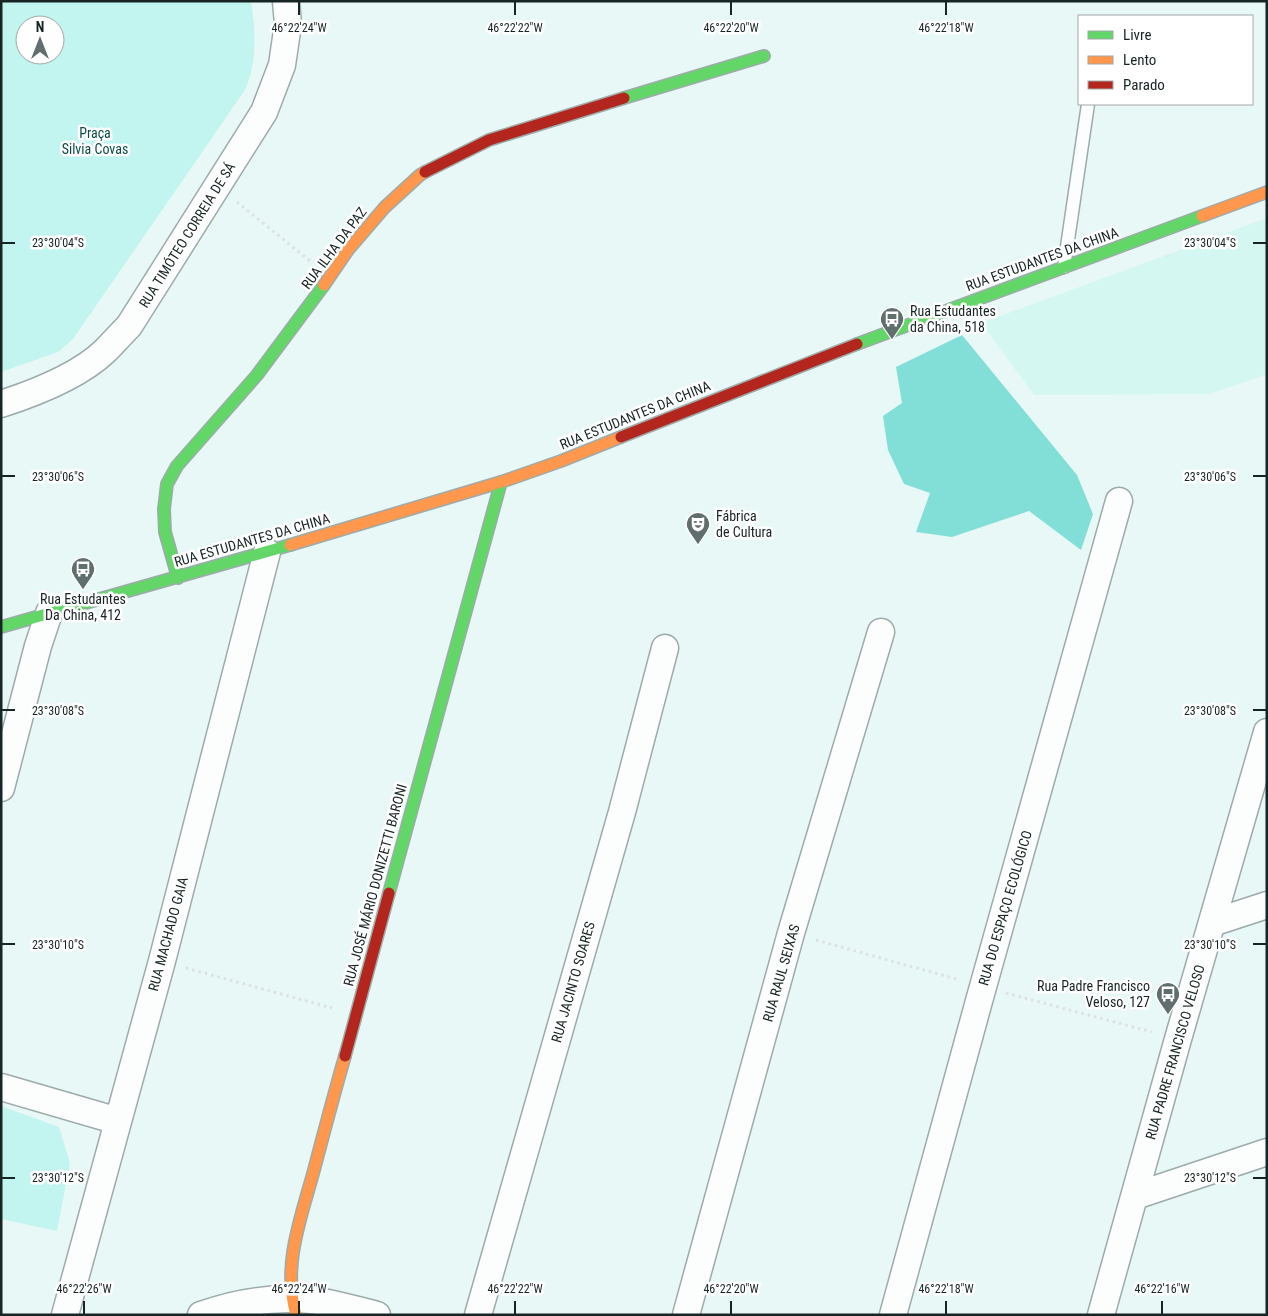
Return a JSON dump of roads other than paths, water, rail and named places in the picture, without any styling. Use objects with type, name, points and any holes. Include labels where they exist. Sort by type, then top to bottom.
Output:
[{"type":"street","name":"RUA TIMÓTEO CORREIA DE SÁ","points":[[1,404],[25,396],[68,376],[104,352],[129,326],[264,112],[282,65],[288,24],[286,1]]},
{"type":"street","name":"RUA ILHA DA PAZ","points":[[178,578],[165,532],[164,509],[167,484],[177,466],[257,375],[348,250],[385,207],[420,175],[489,140],[764,56]]},
{"type":"street","name":"RUA ESTUDANTES DA CHINA","points":[[1,627],[178,578],[501,482],[854,345],[1267,192]]},
{"type":"street","name":"RUA JOSÉ MÁRIO DONIZETTI BARONI","points":[[293,1307],[290,1266],[294,1243],[501,482]]},
{"type":"street","name":"RUA DO ESPAÇO ECOLÓGICO","points":[[893,1315],[1119,501]]},
{"type":"street","name":"RUA MACHADO GAIA","points":[[65,1315],[162,961],[267,552]]},
{"type":"street","points":[[1,788],[38,646],[49,613]]},
{"type":"street","name":"RUA RAUL SEIXAS","points":[[686,1315],[791,933],[881,632]]},
{"type":"street","name":"RUA JACINTO SOARES","points":[[478,1315],[622,812],[665,648]]},
{"type":"street","name":"RUA PADRE FRANCISCO VELOSO","points":[[1101,1315],[1267,732]]},
{"type":"street","points":[[1212,923],[1267,905]]},
{"type":"street","points":[[1,1087],[118,1121]]},
{"type":"street","points":[[1135,1196],[1267,1152]]},
{"type":"street","points":[[201,1315],[250,1303],[293,1307],[329,1303],[377,1315]]},
{"type":"lane","points":[[1064,267],[1088,105]]},
{"type":"place","name":"Rua Estudantes da China, 518","points":[[892,340]]},
{"type":"place","name":"Fábrica de Cultura","points":[[698,545]]},
{"type":"place","name":"Rua Estudantes Da China, 412","points":[[83,590]]},
{"type":"place","name":"Rua Padre Francisco Veloso, 127","points":[[1168,1015]]},
{"type":"park label","name":"Praça Silvia Covas","points":[[95,142]]}]
